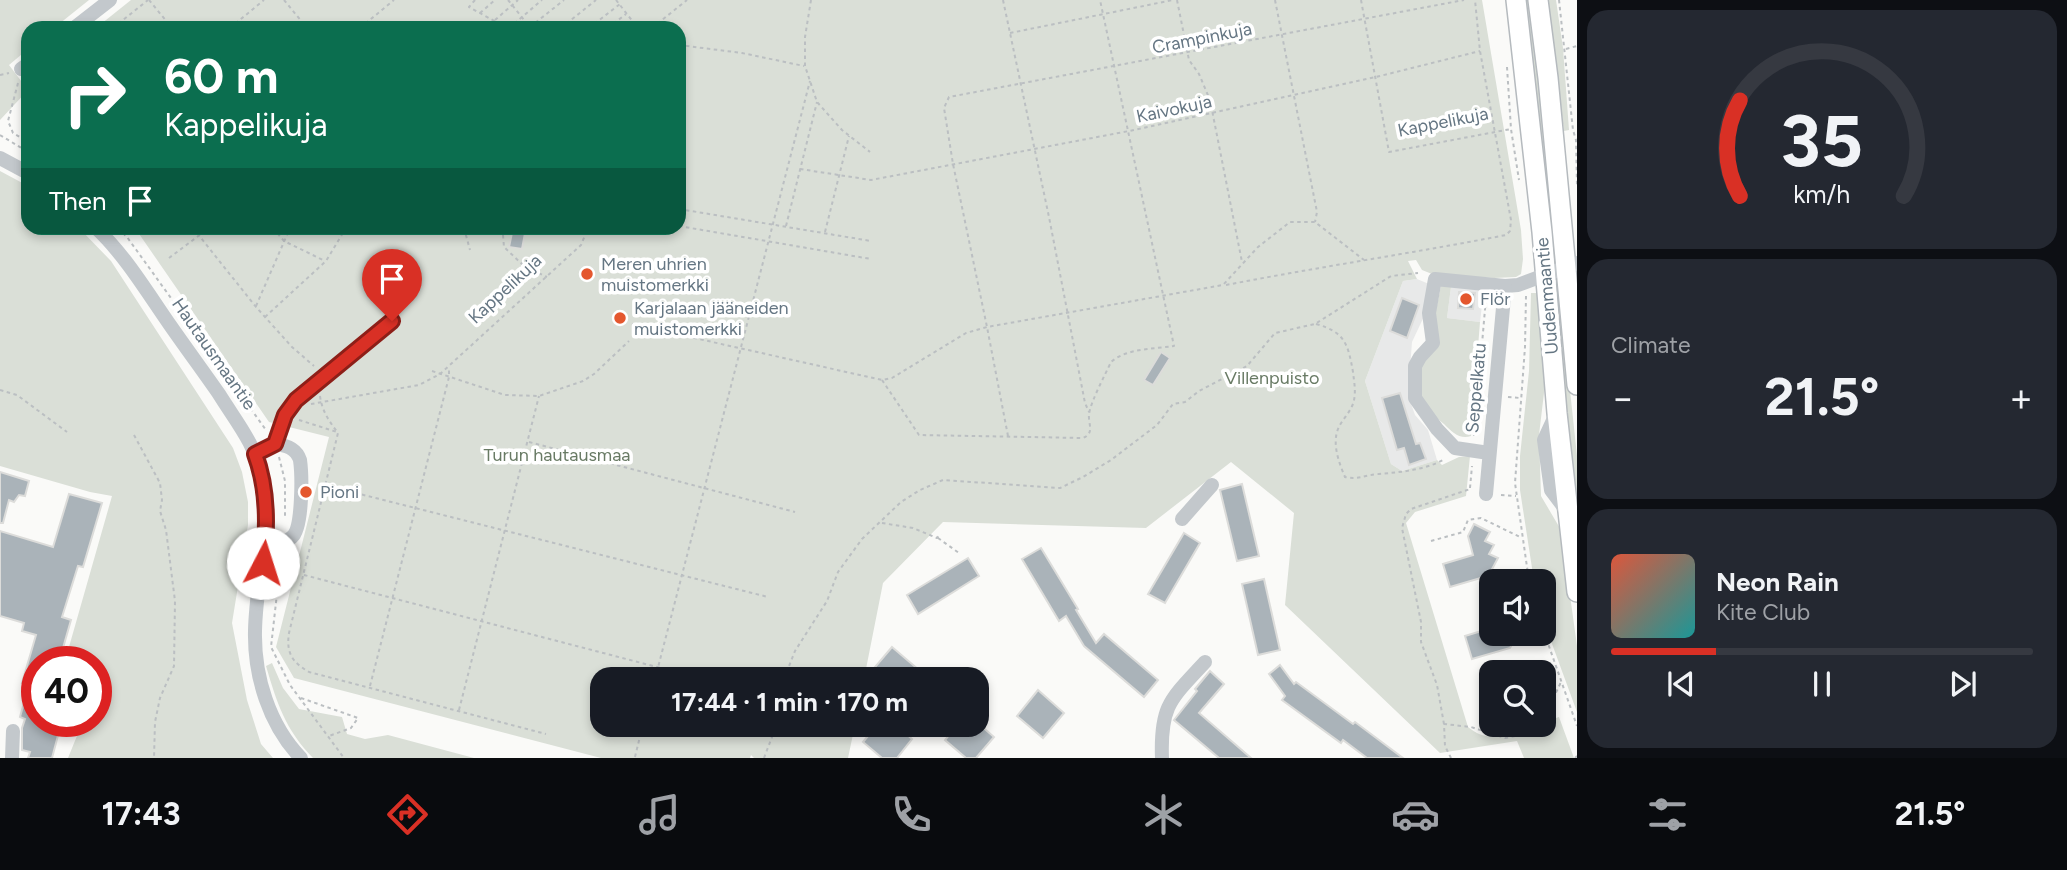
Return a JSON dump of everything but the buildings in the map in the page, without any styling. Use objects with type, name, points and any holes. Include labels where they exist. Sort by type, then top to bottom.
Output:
[{"type":"main road","name":"Uudenmaantie","points":[[1516,0],[1542,232],[1566,510],[1577,592]]},
{"type":"main road","name":"Uudenmaantie","points":[[1538,0],[1571,265],[1577,385]]},
{"type":"street","points":[[83,21],[110,0]]},
{"type":"street","points":[[0,158],[21,169]]},
{"type":"street","name":"Hautausmaantie","points":[[102,235],[121,256],[244,429],[255,454],[264,492],[265,543],[255,629],[258,667],[270,709],[285,738],[301,758]]},
{"type":"street","points":[[1489,453],[1455,448],[1437,429],[1415,398],[1415,366],[1433,342],[1429,313],[1435,278],[1506,285],[1526,283],[1571,265]]},
{"type":"street","name":"Seppelkatu","points":[[1486,494],[1506,285]]},
{"type":"street","points":[[275,444],[285,415],[296,400],[392,321]]},
{"type":"street","points":[[255,454],[275,444],[289,447],[300,460],[299,524],[292,538],[282,542],[265,543]]},
{"type":"street","points":[[1182,519],[1212,485]]},
{"type":"street","points":[[1162,758],[1162,725],[1167,706],[1205,662]]},
{"type":"street","points":[[12,758],[13,731]]},
{"type":"path","points":[[122,21],[149,0],[166,21]]},
{"type":"path","points":[[238,21],[264,0]]},
{"type":"path","points":[[284,0],[301,21]]},
{"type":"path","points":[[368,21],[394,0]]},
{"type":"path","points":[[475,0],[469,7],[494,21],[518,0]]},
{"type":"path","points":[[480,13],[495,0]]},
{"type":"path","points":[[508,0],[524,21]]},
{"type":"path","points":[[516,21],[542,0]]},
{"type":"path","points":[[538,21],[564,0]]},
{"type":"path","points":[[570,21],[596,0]]},
{"type":"path","points":[[616,0],[632,21]]},
{"type":"path","points":[[661,21],[687,0]]},
{"type":"path","points":[[811,0],[805,37],[805,66],[817,102],[870,152]]},
{"type":"path","points":[[881,380],[919,435],[1083,438],[1090,433],[1089,413],[1003,0]]},
{"type":"path","points":[[1089,413],[1111,362],[1117,357],[1126,353],[1174,346],[1100,0]]},
{"type":"path","points":[[1009,33],[1175,0],[1189,60],[1199,74],[1210,100],[1242,263]]},
{"type":"path","points":[[1275,0],[1317,212],[1315,222]]},
{"type":"path","points":[[1361,0],[1376,77]]},
{"type":"path","name":"Crampinkuja","points":[[953,164],[944,108],[946,100],[953,96],[1464,0]]},
{"type":"path","points":[[632,324],[881,380],[892,378],[965,333],[987,327],[1506,235],[1510,231],[1511,220],[1480,51],[1475,0]]},
{"type":"path","points":[[1559,0],[1576,140],[1577,186]]},
{"type":"path","points":[[598,21],[620,4]]},
{"type":"path","points":[[616,21],[626,13]]},
{"type":"path","points":[[686,46],[805,66]]},
{"type":"path","points":[[1565,49],[1577,46]]},
{"type":"path","name":"Kaivokuja","points":[[800,169],[870,180],[1129,131],[1376,77],[1480,51]]},
{"type":"path","name":"Kappelikuja","points":[[1376,77],[1389,152],[1511,129]]},
{"type":"path","points":[[21,80],[8,121],[13,133],[21,138]]},
{"type":"path","points":[[658,666],[810,81]]},
{"type":"path","points":[[786,227],[817,102]]},
{"type":"path","points":[[0,135],[21,148]]},
{"type":"path","points":[[824,233],[849,135]]},
{"type":"path","points":[[953,164],[1008,436]]},
{"type":"path","points":[[686,210],[871,241]]},
{"type":"path","points":[[1223,285],[1270,236],[1290,222],[1315,222],[1364,260]]},
{"type":"path","points":[[686,227],[871,259]]},
{"type":"path","points":[[169,258],[199,235],[256,307],[292,348],[310,362],[321,379],[321,402],[338,433],[289,633],[287,645],[298,665],[309,672],[546,734]]},
{"type":"path","points":[[279,235],[284,241],[326,261]]},
{"type":"path","points":[[256,307],[287,235]]},
{"type":"path","points":[[265,317],[326,261],[342,235]]},
{"type":"path","points":[[466,235],[470,250]]},
{"type":"path","points":[[503,235],[504,247],[524,266],[547,277]]},
{"type":"path","name":"Kappelikuja","points":[[306,407],[419,385],[440,374],[581,245],[585,235]]},
{"type":"path","points":[[789,667],[795,651],[827,601],[838,572],[862,539],[901,502],[920,490],[943,480],[1060,488],[1111,460],[1157,425],[1173,404],[1185,402],[1199,391],[1247,366],[1275,333],[1315,324],[1391,276],[1418,273]]},
{"type":"path","points":[[1315,324],[1339,334],[1347,345],[1350,358],[1354,399],[1346,418],[1338,428],[1336,443],[1345,477],[1356,479],[1433,466],[1446,459],[1455,448]]},
{"type":"path","points":[[432,371],[491,392],[539,396],[583,381],[629,341]]},
{"type":"path","points":[[370,687],[449,377],[449,367]]},
{"type":"path","points":[[0,390],[17,394],[66,432]]},
{"type":"path","points":[[459,711],[539,396]]},
{"type":"path","points":[[285,415],[338,433]]},
{"type":"path","points":[[134,435],[160,483],[160,511],[166,530],[175,601],[174,666],[160,698],[155,722],[154,758]]},
{"type":"path","points":[[529,442],[795,512]]},
{"type":"path","points":[[326,485],[768,597]]},
{"type":"path","points":[[1451,758],[1446,746],[1437,685],[1421,642],[1421,622],[1402,528],[1406,514],[1411,509],[1470,489]]},
{"type":"path","points":[[1431,541],[1463,532],[1468,520],[1466,513]]},
{"type":"path","points":[[1468,520],[1481,518],[1523,539]]},
{"type":"path","points":[[881,522],[913,528],[937,538],[959,553]]},
{"type":"path","points":[[937,538],[941,534]]},
{"type":"path","points":[[304,575],[661,667]]},
{"type":"path","points":[[1549,646],[1577,726]]},
{"type":"path","points":[[271,647],[290,685],[344,758]]},
{"type":"path","points":[[1556,693],[1562,681]]},
{"type":"path","points":[[300,698],[358,718],[351,729],[329,736]]},
{"type":"path","points":[[1444,724],[1479,730]]},
{"type":"path","points":[[635,757],[640,737]]},
{"type":"path","points":[[764,758],[772,737]]},
{"type":"shaded area","points":[[1417,279],[1429,284],[1427,310],[1412,342],[1408,395],[1415,415],[1428,430],[1437,460],[1402,471],[1391,464],[1365,381],[1403,281]]},
{"type":"shaded area","points":[[1451,287],[1484,289],[1480,322],[1447,318]]},
{"type":"green space","points":[[0,0],[89,0],[63,21],[21,21],[21,55],[9,65],[21,81],[21,98],[0,120]]},
{"type":"green space","name":"Turun hautausmaa","points":[[131,0],[1482,0],[1521,230],[1521,274],[1516,277],[1494,278],[1432,274],[1422,270],[1416,260],[1408,261],[1417,279],[1403,281],[1365,381],[1391,464],[1402,471],[1437,460],[1442,465],[1459,457],[1470,456],[1466,496],[1415,512],[1406,523],[1468,727],[1479,733],[1479,737],[1556,737],[1556,718],[1559,717],[1574,758],[1524,758],[1517,741],[1440,753],[1285,605],[1294,513],[1231,462],[1146,528],[943,522],[883,583],[866,667],[590,667],[590,737],[852,737],[848,758],[754,758],[751,755],[750,758],[601,758],[294,678],[276,647],[329,437],[269,422],[140,235],[686,235],[686,21],[105,21]]},
{"type":"green space","points":[[1524,0],[1531,0],[1556,234],[1549,235]]},
{"type":"green space","points":[[1547,0],[1556,0],[1563,48],[1569,130],[1564,131]]},
{"type":"green space","points":[[0,171],[21,182],[21,235],[86,235],[111,261],[233,448],[242,472],[248,502],[248,525],[232,623],[247,700],[261,744],[273,758],[68,758],[77,737],[112,737],[112,646],[69,646],[112,496],[0,466]]},
{"type":"green space","points":[[1441,285],[1451,287],[1447,318],[1480,322],[1471,436],[1467,437],[1456,434],[1433,415],[1421,400],[1417,387],[1420,356],[1434,317]]},
{"type":"green space","points":[[1531,293],[1537,293],[1546,376],[1539,435],[1541,496],[1561,530],[1577,646],[1577,712],[1553,646],[1556,646],[1556,569],[1532,569],[1520,490],[1520,456],[1529,371]]},
{"type":"green space","points":[[1556,299],[1567,362],[1577,456],[1577,538]]},
{"type":"green space","points":[[272,663],[283,688],[299,709],[342,717],[347,734],[365,739],[388,735],[474,758],[313,758],[295,737],[283,715],[266,666]]},
{"type":"place","name":"Meren uhrien muistomerkki","points":[[587,274]]},
{"type":"place","name":"Flör","points":[[1466,299]]},
{"type":"place","name":"Karjalaan jääneiden muistomerkki","points":[[620,318]]},
{"type":"place","name":"Pioni","points":[[306,492]]},
{"type":"route","points":[[263,563],[265,503],[260,467],[255,454],[275,444],[288,408],[296,400],[392,321]]},
{"type":"park label","name":"Villenpuisto","points":[[1272,378]]}]
